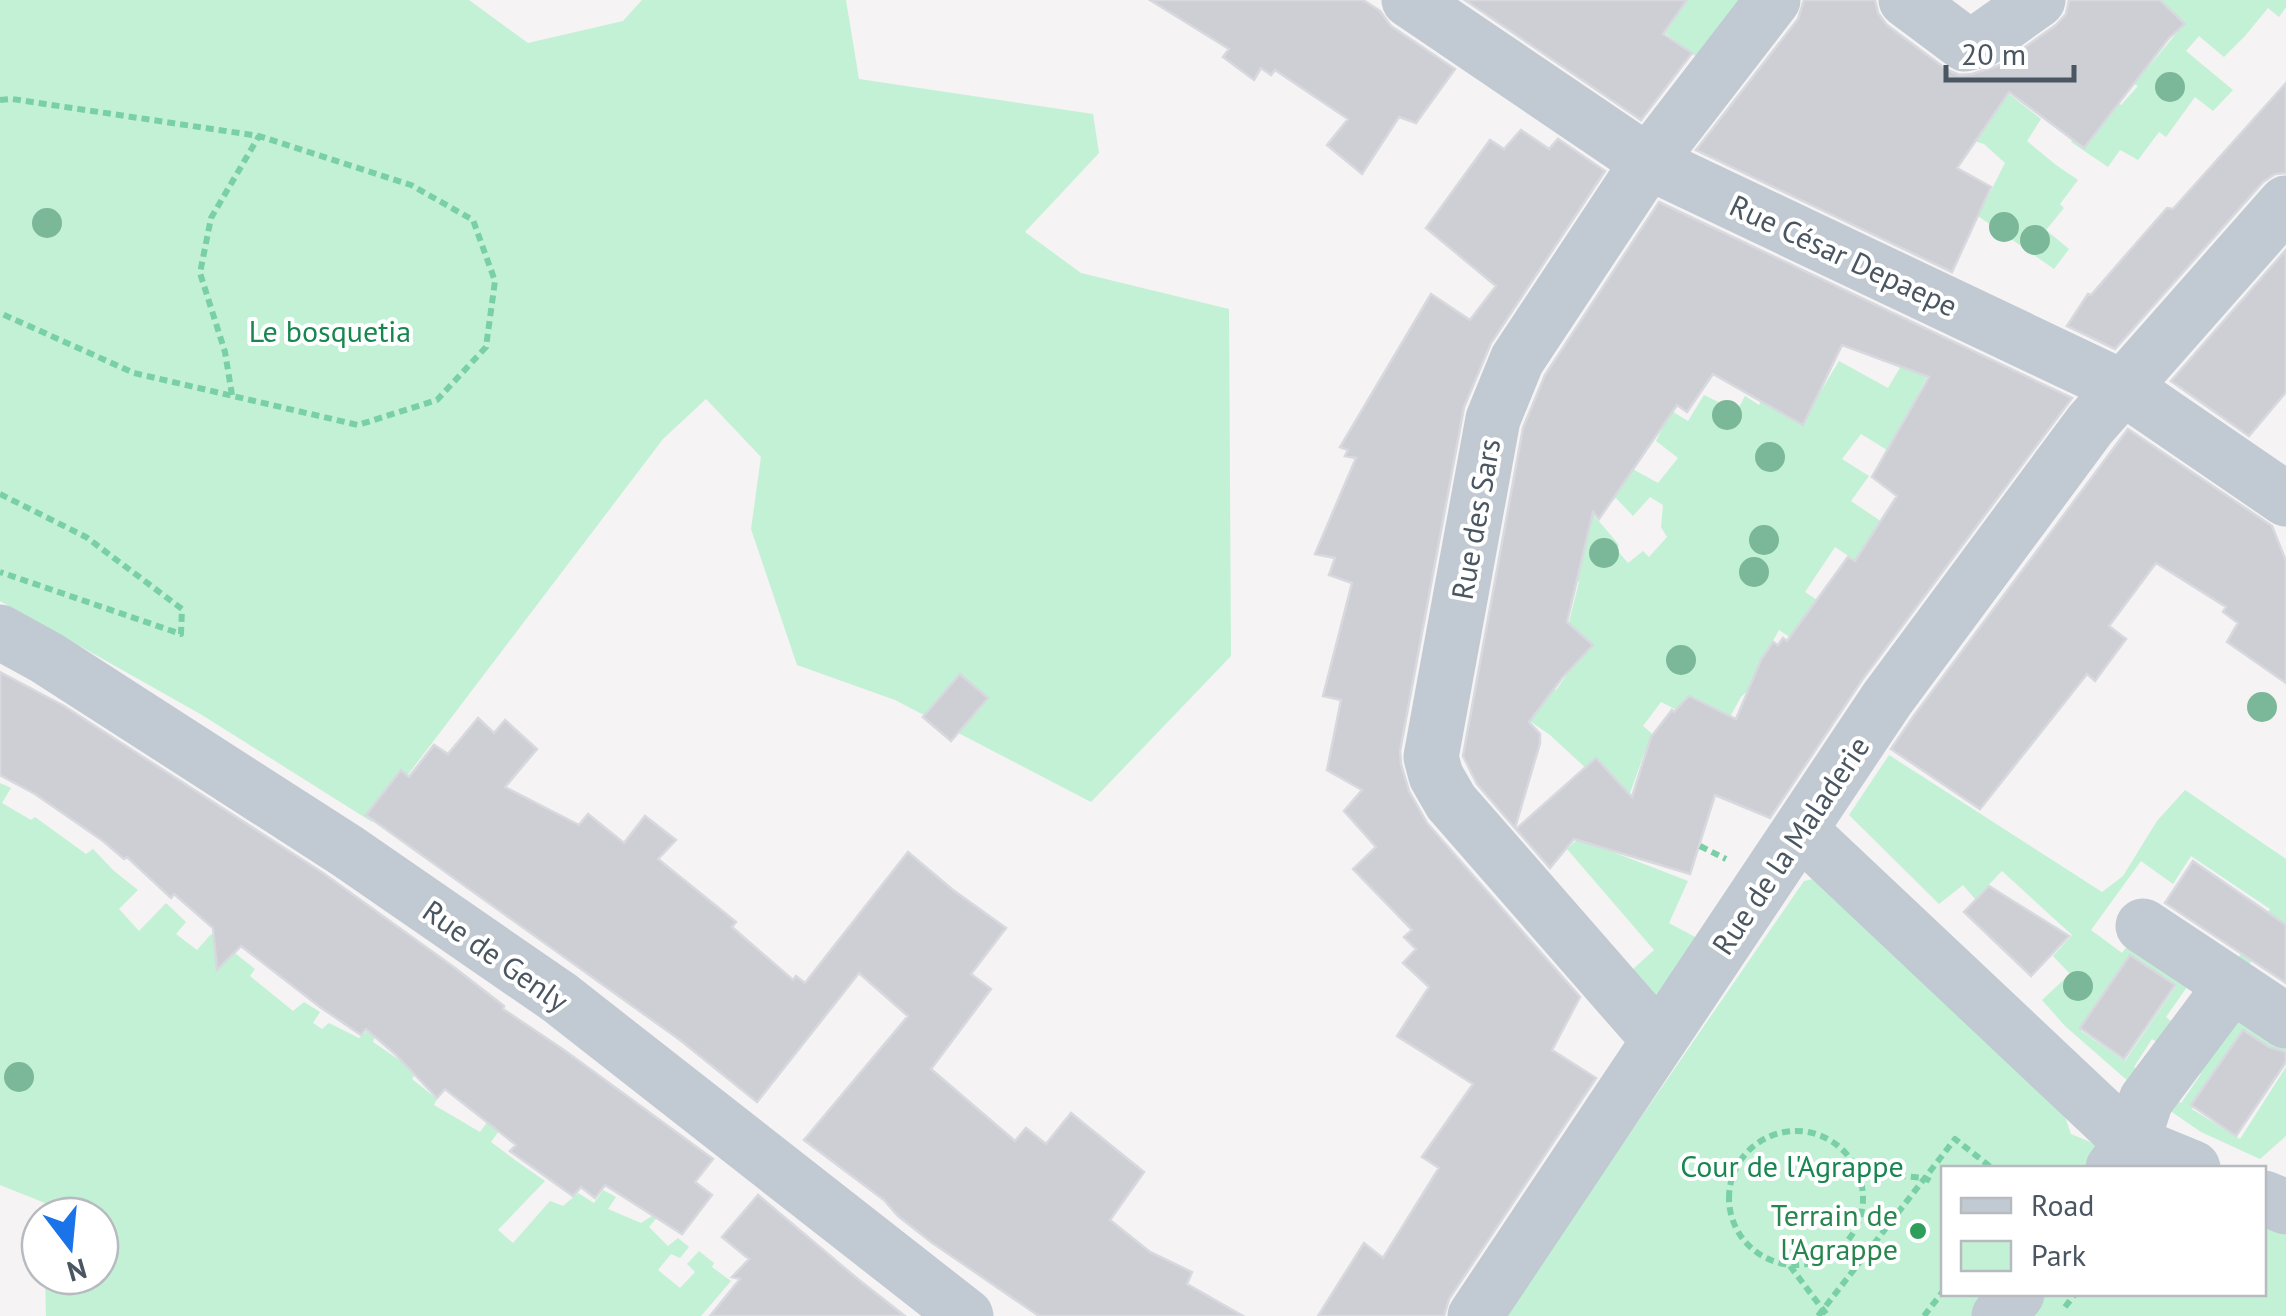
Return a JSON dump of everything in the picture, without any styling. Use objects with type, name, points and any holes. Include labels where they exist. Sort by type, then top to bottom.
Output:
[{"type":"street","name":"Rue César Depaepe","points":[[1409,0],[1648,162],[2124,388],[2286,500]]},
{"type":"street","name":"Rue des Sars","points":[[1660,1040],[1612,975],[1539,891],[1452,802],[1436,776],[1431,757],[1493,419],[1517,360],[1648,162],[1773,0]]},
{"type":"street","points":[[1906,0],[1966,44],[1982,40],[2038,0]]},
{"type":"street","name":"Rue de la Maladerie","points":[[1475,1316],[1660,1040],[1722,928],[1801,831],[1898,684],[2090,425],[2286,203]]},
{"type":"street","name":"Rue de Genly","points":[[0,632],[47,658],[347,851],[560,998],[966,1316]]},
{"type":"street","points":[[1801,831],[2122,1156],[2181,1166]]},
{"type":"street","points":[[2142,926],[2286,1022]]},
{"type":"street","points":[[2122,1156],[2146,1100],[2232,985]]},
{"type":"street","points":[[1999,1316],[2014,1296]]},
{"type":"path","points":[[0,100],[259,136],[411,185],[474,220],[495,281],[486,347],[437,400],[358,425],[134,372],[0,314]]},
{"type":"path","points":[[232,396],[224,352],[200,273],[211,218],[259,136]]},
{"type":"path","points":[[0,494],[86,537],[182,609],[181,634],[0,572]]},
{"type":"path","points":[[1787,1130],[1830,1139],[1847,1153],[1859,1172],[1864,1194],[1861,1217],[1851,1238],[1834,1254],[1814,1264],[1790,1266],[1769,1260],[1750,1248],[1736,1232],[1729,1211],[1728,1189],[1735,1168],[1748,1150],[1766,1137],[1787,1130]]},
{"type":"path","points":[[1790,1266],[1822,1314],[1955,1139],[1989,1166]]},
{"type":"path","points":[[1859,1172],[1927,1180]]},
{"type":"path","points":[[1924,1316],[1941,1294]]},
{"type":"green space","name":"Le bosquetia","points":[[0,0],[469,0],[528,43],[623,21],[642,0],[846,0],[859,79],[1093,114],[1099,153],[1025,232],[1081,273],[1229,309],[1231,656],[1091,802],[895,700],[797,665],[751,529],[761,457],[706,399],[663,439],[372,822],[202,715],[0,601]]},
{"type":"green space","points":[[1687,0],[1746,0],[1699,59],[1665,33]]},
{"type":"green space","points":[[2157,0],[2286,0],[2286,7],[2279,17],[2268,8],[2224,57],[2199,36],[2186,51],[2233,90],[2213,111],[2195,97],[2166,137],[2159,132],[2138,160],[2120,150],[2108,167],[2071,142],[2109,97],[2121,105],[2138,86],[2128,81],[2150,65],[2184,24]]},
{"type":"green space","points":[[2009,94],[2041,119],[2027,141],[2078,180],[2060,204],[2064,208],[2046,230],[2069,249],[2054,269],[1978,216],[2005,163],[1984,144],[1974,141]]},
{"type":"green space","points":[[1839,361],[1888,388],[1901,366],[1927,377],[1918,394],[1935,402],[1892,453],[1861,434],[1842,459],[1869,476],[1851,501],[1882,522],[1856,561],[1835,547],[1805,592],[1820,602],[1800,644],[1779,630],[1761,662],[1771,668],[1741,697],[1722,731],[1683,702],[1677,710],[1661,702],[1643,726],[1656,737],[1644,754],[1629,796],[1604,766],[1589,771],[1524,717],[1547,683],[1556,690],[1574,664],[1568,626],[1579,582],[1563,568],[1581,500],[1619,545],[1616,549],[1628,563],[1643,551],[1649,557],[1667,537],[1661,527],[1663,505],[1650,497],[1633,516],[1616,498],[1604,508],[1620,462],[1658,483],[1678,458],[1656,441],[1662,429],[1647,418],[1657,402],[1688,421],[1704,395],[1737,411],[1745,396],[1759,405],[1767,388],[1787,378],[1819,394]]},
{"type":"green space","points":[[1889,755],[2102,892],[2123,876],[2157,821],[2185,790],[2286,859],[2286,925],[2280,922],[2248,966],[2238,958],[2270,909],[2191,856],[2173,884],[2141,861],[2091,930],[2122,953],[2134,937],[2187,987],[2166,1017],[2176,1025],[2163,1046],[2152,1039],[2134,1067],[2145,1075],[2137,1089],[2065,1026],[2042,1000],[2070,974],[2053,956],[2072,935],[2002,871],[1975,899],[1963,885],[1939,904],[1849,815]],"holes":[[[2132,956],[2176,986],[2125,1061],[2081,1031]]]},
{"type":"green space","points":[[0,783],[11,788],[2,803],[31,820],[35,817],[86,854],[93,849],[138,890],[119,909],[139,931],[166,903],[186,922],[176,934],[197,950],[211,934],[255,969],[250,976],[293,1011],[304,1002],[320,1012],[313,1023],[322,1029],[329,1023],[359,1038],[367,1031],[375,1036],[373,1042],[417,1072],[412,1079],[437,1099],[434,1105],[480,1132],[494,1113],[506,1121],[491,1142],[545,1181],[498,1230],[513,1243],[550,1201],[563,1206],[578,1193],[594,1203],[603,1190],[616,1197],[608,1209],[641,1223],[666,1207],[649,1227],[668,1246],[678,1238],[689,1247],[680,1258],[671,1254],[658,1270],[680,1288],[695,1272],[687,1264],[699,1251],[731,1281],[701,1316],[46,1316],[46,1296],[120,1296],[120,1196],[28,1196],[0,1185]]},
{"type":"green space","points":[[1582,835],[1600,847],[1688,881],[1669,923],[1699,939],[1658,1003],[1632,970],[1654,950],[1567,849]]},
{"type":"green space","name":"Cour de l'Agrappe","points":[[1822,877],[2064,1114],[2071,1134],[2148,1166],[1941,1166],[1941,1296],[2266,1296],[2266,1216],[2286,1224],[2286,1316],[1504,1316],[1804,881]]},
{"type":"green space","points":[[2223,1014],[2286,1040],[2286,1059],[2241,1031],[2192,1109],[2240,1139],[2286,1067],[2286,1136],[2260,1159],[2201,1132],[2163,1106],[2170,1097],[2181,1103],[2201,1074],[2192,1066]]},
{"type":"building","points":[[1150,0],[1363,0],[1380,11],[1391,26],[1455,69],[1416,123],[1399,117],[1362,174],[1327,145],[1348,119],[1275,70],[1271,75],[1261,68],[1254,80],[1223,57],[1229,49]]},
{"type":"building","points":[[1465,0],[1687,0],[1663,34],[1692,53],[1641,120]]},
{"type":"building","points":[[1804,0],[1875,0],[1887,25],[1959,75],[2000,65],[2056,25],[2066,14],[2069,0],[2160,0],[2185,24],[2169,38],[2084,148],[2009,92],[1957,168],[1991,187],[1952,272],[1696,150],[1798,19]]},
{"type":"building","points":[[2286,83],[2286,173],[2275,174],[2263,182],[2115,349],[2067,326],[2088,294],[2167,208],[2173,209]]},
{"type":"building","points":[[1521,130],[1549,149],[1558,139],[1605,171],[1491,343],[1464,407],[1400,751],[1401,764],[1409,791],[1427,823],[1580,997],[1552,1050],[1596,1078],[1449,1299],[1444,1316],[1318,1316],[1364,1243],[1383,1258],[1439,1168],[1422,1157],[1473,1084],[1397,1036],[1429,987],[1403,963],[1416,949],[1404,937],[1412,930],[1353,869],[1376,847],[1344,811],[1362,790],[1327,770],[1341,700],[1323,696],[1352,583],[1329,575],[1335,558],[1315,554],[1356,458],[1345,456],[1348,450],[1340,447],[1431,294],[1470,320],[1496,286],[1426,228],[1490,140],[1504,149]]},
{"type":"building","points":[[1659,202],[2072,398],[1862,680],[1770,818],[1715,795],[1690,874],[1574,839],[1550,868],[1516,829],[1596,758],[1632,797],[1651,737],[1689,696],[1736,719],[1761,660],[1773,642],[1778,645],[1783,638],[1787,641],[1848,557],[1855,561],[1897,496],[1872,477],[1929,377],[1842,345],[1803,425],[1713,374],[1687,412],[1677,405],[1599,519],[1593,512],[1567,622],[1593,645],[1529,722],[1540,734],[1540,743],[1515,828],[1477,784],[1463,756],[1523,428],[1545,375]]},
{"type":"building","points":[[2286,250],[2286,392],[2249,436],[2171,381]]},
{"type":"building","points":[[2128,429],[2272,526],[2286,561],[2286,683],[2227,642],[2238,623],[2223,612],[2226,607],[2156,563],[2109,626],[2126,639],[2095,681],[2087,674],[1980,809],[1891,749]]},
{"type":"building","points":[[0,672],[64,706],[323,873],[455,968],[503,1009],[713,1159],[695,1182],[712,1195],[682,1234],[605,1185],[595,1198],[581,1187],[573,1196],[510,1151],[516,1145],[445,1089],[437,1098],[366,1029],[361,1035],[241,946],[217,970],[213,928],[174,894],[171,898],[127,857],[124,859],[35,794],[0,775]]},
{"type":"building","points":[[960,674],[988,698],[951,741],[923,717]]},
{"type":"building","points":[[478,718],[494,733],[505,720],[537,749],[505,787],[579,825],[588,814],[624,843],[645,816],[676,840],[658,859],[736,922],[732,927],[793,980],[796,976],[805,983],[908,852],[1006,928],[971,974],[991,989],[931,1069],[1015,1141],[1026,1128],[1046,1144],[1071,1113],[1144,1172],[1110,1220],[1150,1252],[1192,1272],[1187,1284],[1243,1316],[1039,1316],[931,1242],[884,1200],[804,1140],[908,1016],[859,973],[757,1102],[680,1040],[366,815],[401,770],[409,777],[434,745],[448,754]]},
{"type":"building","points":[[2193,861],[2286,925],[2286,983],[2165,903]]},
{"type":"building","points":[[1989,886],[2069,936],[2031,976],[1964,912]]},
{"type":"building","points":[[2130,955],[2175,985],[2124,1059],[2080,1028]]},
{"type":"building","points":[[2243,1030],[2269,1047],[2286,1052],[2286,1062],[2236,1136],[2191,1105]]},
{"type":"building","points":[[758,1195],[905,1316],[710,1316],[740,1279],[732,1277],[749,1259],[722,1237]]},
{"type":"place","name":"Terrain de l'Agrappe","points":[[1918,1231]]}]
